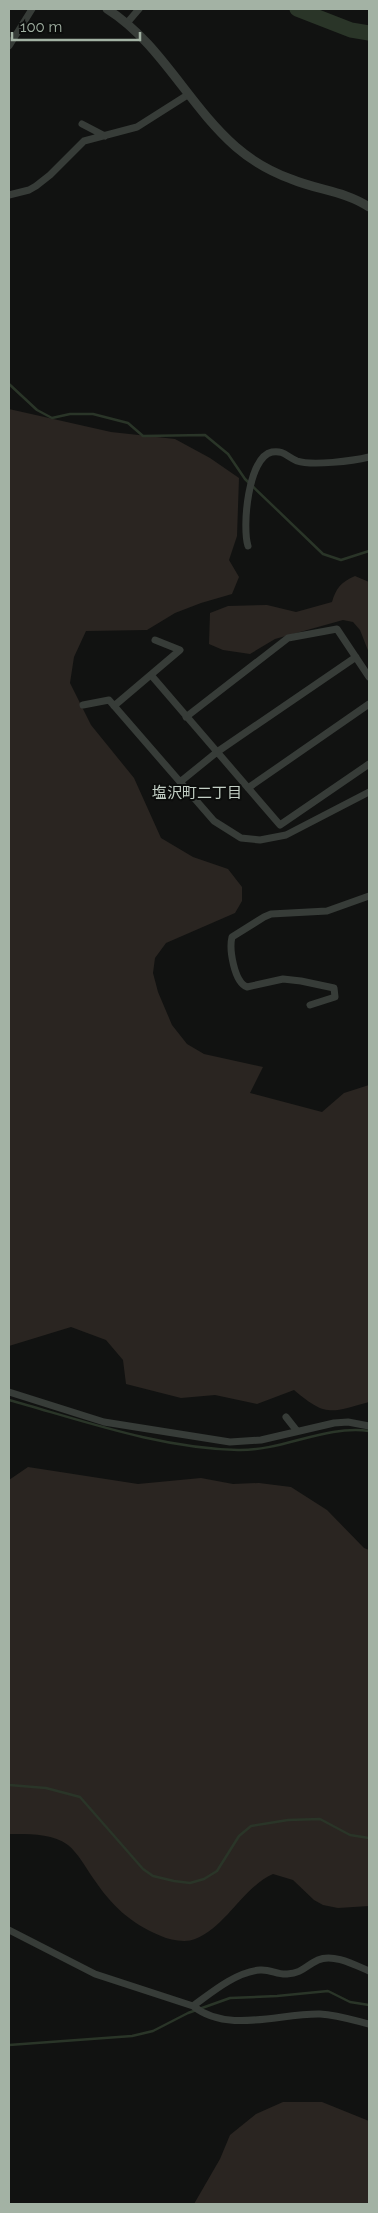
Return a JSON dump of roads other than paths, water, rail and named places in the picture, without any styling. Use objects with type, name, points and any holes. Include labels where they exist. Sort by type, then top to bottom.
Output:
[{"type":"street","points":[[9,46],[32,9]]},
{"type":"street","points":[[107,9],[127,23],[210,121],[236,147],[260,163],[292,180],[348,195],[369,207]]},
{"type":"street","points":[[127,23],[139,9]]},
{"type":"street","points":[[9,195],[29,190],[36,186],[50,175],[84,141],[137,127],[189,94]]},
{"type":"street","points":[[82,124],[105,136]]},
{"type":"street","points":[[248,546],[246,514],[251,481],[265,455],[270,452],[283,452],[297,461],[332,462],[369,457]]},
{"type":"street","points":[[186,717],[288,638],[337,629],[369,677]]},
{"type":"street","points":[[114,706],[180,650],[155,640]]},
{"type":"street","points":[[180,782],[217,752],[356,657]]},
{"type":"street","points":[[151,675],[280,825],[369,764]]},
{"type":"street","points":[[83,705],[109,700],[214,821],[240,838],[249,840],[286,835],[369,792]]},
{"type":"street","points":[[248,788],[369,704]]},
{"type":"street","points":[[310,1005],[335,997],[334,988],[283,979],[246,987],[242,986],[234,965],[232,937],[264,916],[327,911],[369,896]]},
{"type":"street","points":[[9,1392],[104,1422],[172,1434],[242,1442],[334,1423],[348,1422],[369,1426]]},
{"type":"street","points":[[286,1417],[297,1431]]},
{"type":"street","points":[[9,1930],[95,1974],[227,2020],[319,2014],[369,2024]]},
{"type":"street","points":[[9,1938],[20,1936]]},
{"type":"street","points":[[194,2007],[233,1979],[260,1970],[286,1975],[305,1970],[318,1960],[327,1958],[338,1959],[369,1971]]},
{"type":"waterway","points":[[297,9],[351,30],[369,33]]},
{"type":"waterway","points":[[9,384],[37,410],[52,418],[70,414],[93,414],[128,423],[143,436],[205,435],[228,454],[245,479],[323,554],[341,560],[369,551]]},
{"type":"waterway","points":[[9,1400],[94,1425],[151,1439],[209,1448],[255,1449],[336,1432],[352,1430],[369,1431]]},
{"type":"waterway","points":[[9,1785],[46,1788],[80,1797],[143,1869],[153,1876],[174,1881],[190,1883],[204,1879],[217,1871],[239,1836],[251,1826],[288,1820],[320,1819],[350,1835],[369,1838]]},
{"type":"waterway","points":[[9,2045],[132,2036],[153,2031],[188,2013],[230,1998],[328,1991],[350,2002],[369,2005]]},
{"type":"district","name":"塩沢町二丁目","points":[[197,793]]}]
